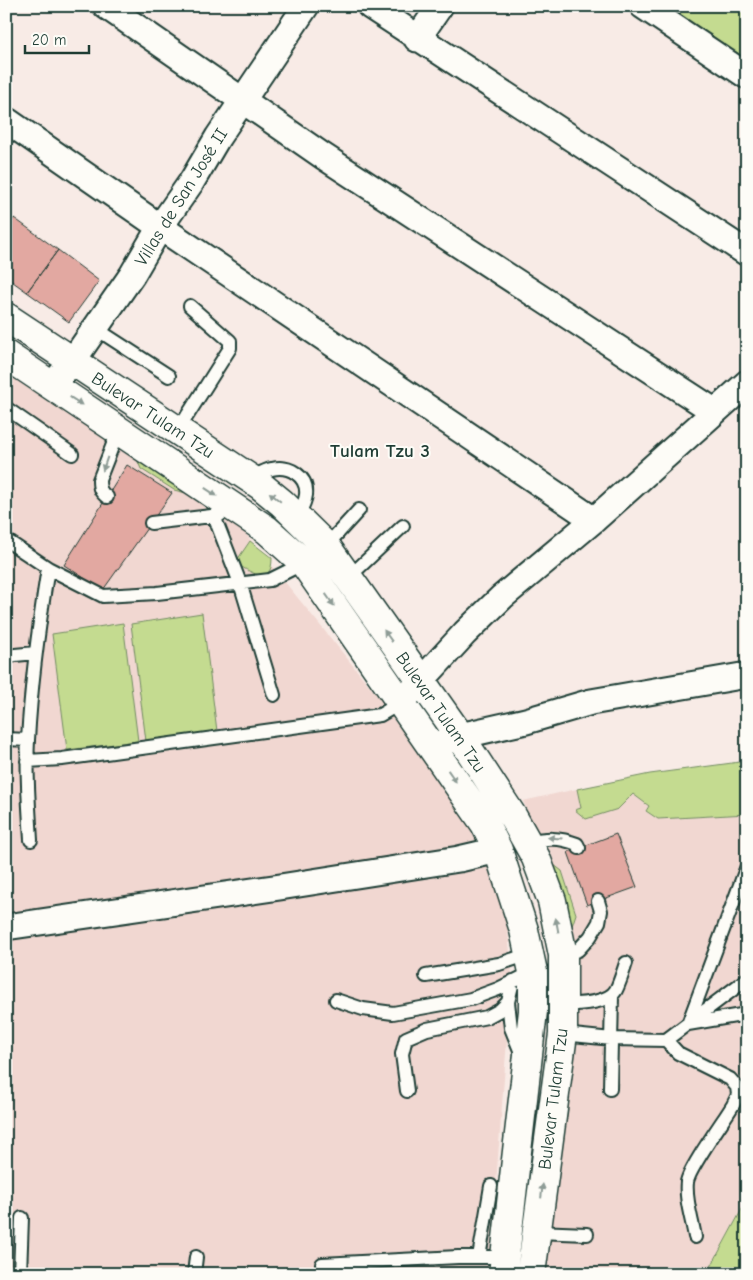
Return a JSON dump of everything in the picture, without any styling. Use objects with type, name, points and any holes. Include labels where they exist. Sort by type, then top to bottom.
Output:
[{"type":"main road","name":"Bulevar Tulam Tzu","points":[[6,317],[251,478],[282,502],[326,546],[460,736],[528,842],[552,901],[563,955],[563,1034],[531,1274]]},
{"type":"main road","name":"Bulevar Tulam Tzu","points":[[6,355],[267,530],[304,563],[485,824],[498,850],[524,930],[525,969],[533,1012],[527,1067],[496,1262]]},
{"type":"main road","points":[[118,429],[139,405]]},
{"type":"street","points":[[106,6],[323,156],[714,411]]},
{"type":"street","name":"Villas de San José II","points":[[52,385],[72,362],[132,275],[160,227],[306,6]]},
{"type":"street","points":[[370,6],[747,254]]},
{"type":"street","points":[[417,38],[440,6]]},
{"type":"street","points":[[643,6],[747,76]]},
{"type":"street","points":[[6,120],[160,227],[594,520]]},
{"type":"street","points":[[402,702],[502,597],[594,520],[747,383]]},
{"type":"street","points":[[432,747],[460,736],[526,721],[591,702],[747,675]]},
{"type":"street","points":[[6,927],[459,859],[498,850]]},
{"type":"lane","points":[[178,431],[230,348],[230,341],[190,306]]},
{"type":"lane","points":[[95,328],[169,376]]},
{"type":"lane","points":[[6,408],[72,454]]},
{"type":"lane","points":[[107,496],[102,493],[99,487],[99,480],[118,429]]},
{"type":"lane","points":[[326,546],[359,510]]},
{"type":"lane","points":[[151,523],[242,513]]},
{"type":"lane","points":[[214,516],[240,583],[274,695]]},
{"type":"lane","points":[[348,578],[403,526]]},
{"type":"lane","points":[[6,540],[48,568],[104,596],[157,593],[270,580],[304,563]]},
{"type":"lane","points":[[31,840],[27,761],[28,740],[36,653],[48,568]]},
{"type":"lane","points":[[6,658],[36,653]]},
{"type":"lane","points":[[27,761],[72,758],[380,715],[402,702]]},
{"type":"lane","points":[[6,739],[28,740]]},
{"type":"lane","points":[[528,842],[547,838],[564,839],[577,844],[579,848]]},
{"type":"lane","points":[[688,1024],[747,866]]},
{"type":"lane","points":[[563,955],[578,950],[595,930],[601,911],[598,901]]},
{"type":"lane","points":[[563,1005],[582,1004],[612,996],[616,991],[626,963]]},
{"type":"lane","points":[[426,976],[499,964],[525,969]]},
{"type":"lane","points":[[336,1000],[363,1009],[393,1013],[471,999],[498,989],[525,969]]},
{"type":"lane","points":[[407,1091],[402,1054],[406,1038],[427,1029],[487,1017],[500,1010],[508,1002],[525,969]]},
{"type":"lane","points":[[563,1034],[666,1040],[747,980]]},
{"type":"lane","points":[[610,1088],[612,996]]},
{"type":"lane","points":[[508,1002],[511,1028],[527,1067]]},
{"type":"lane","points":[[688,1024],[747,1014]]},
{"type":"lane","points":[[666,1040],[678,1053],[742,1086],[733,1105],[687,1180],[687,1194],[695,1237]]},
{"type":"lane","points":[[322,1264],[496,1262],[491,1186]]},
{"type":"lane","points":[[20,1274],[22,1218]]},
{"type":"lane","points":[[537,1232],[587,1234]]},
{"type":"lane","points":[[194,1274],[196,1257]]},
{"type":"shaded area","points":[[6,370],[231,516],[438,770],[504,889],[512,975],[489,1274],[6,1274]]},
{"type":"shaded area","points":[[577,789],[582,808],[576,810],[618,809],[633,794],[649,806],[646,811],[658,819],[747,814],[747,1200],[707,1274],[547,1274],[576,995],[536,831],[523,801]]},
{"type":"green space","points":[[668,6],[747,6],[747,64],[666,10]]},
{"type":"green space","points":[[136,457],[190,494],[174,490],[141,469]]},
{"type":"green space","points":[[250,541],[272,558],[271,567],[268,573],[264,575],[253,573],[235,563]]},
{"type":"green space","points":[[202,613],[217,731],[146,741],[131,624]]},
{"type":"green space","points":[[123,623],[138,741],[67,750],[52,634]]},
{"type":"green space","points":[[747,761],[747,814],[658,819],[646,811],[649,806],[633,794],[618,809],[586,819],[575,810],[581,808],[577,789],[650,774]]},
{"type":"green space","points":[[546,859],[562,871],[576,914],[571,929]]},
{"type":"green space","points":[[747,1200],[747,1274],[707,1274]]},
{"type":"building","points":[[14,218],[58,250],[27,292],[6,277],[6,229]]},
{"type":"building","points":[[58,250],[99,281],[69,322],[27,292]]},
{"type":"building","points":[[127,465],[172,493],[103,590],[64,565]]},
{"type":"building","points":[[616,834],[637,887],[587,905],[568,852]]},
{"type":"district","name":"Tulam Tzu 3","points":[[380,450]]}]
